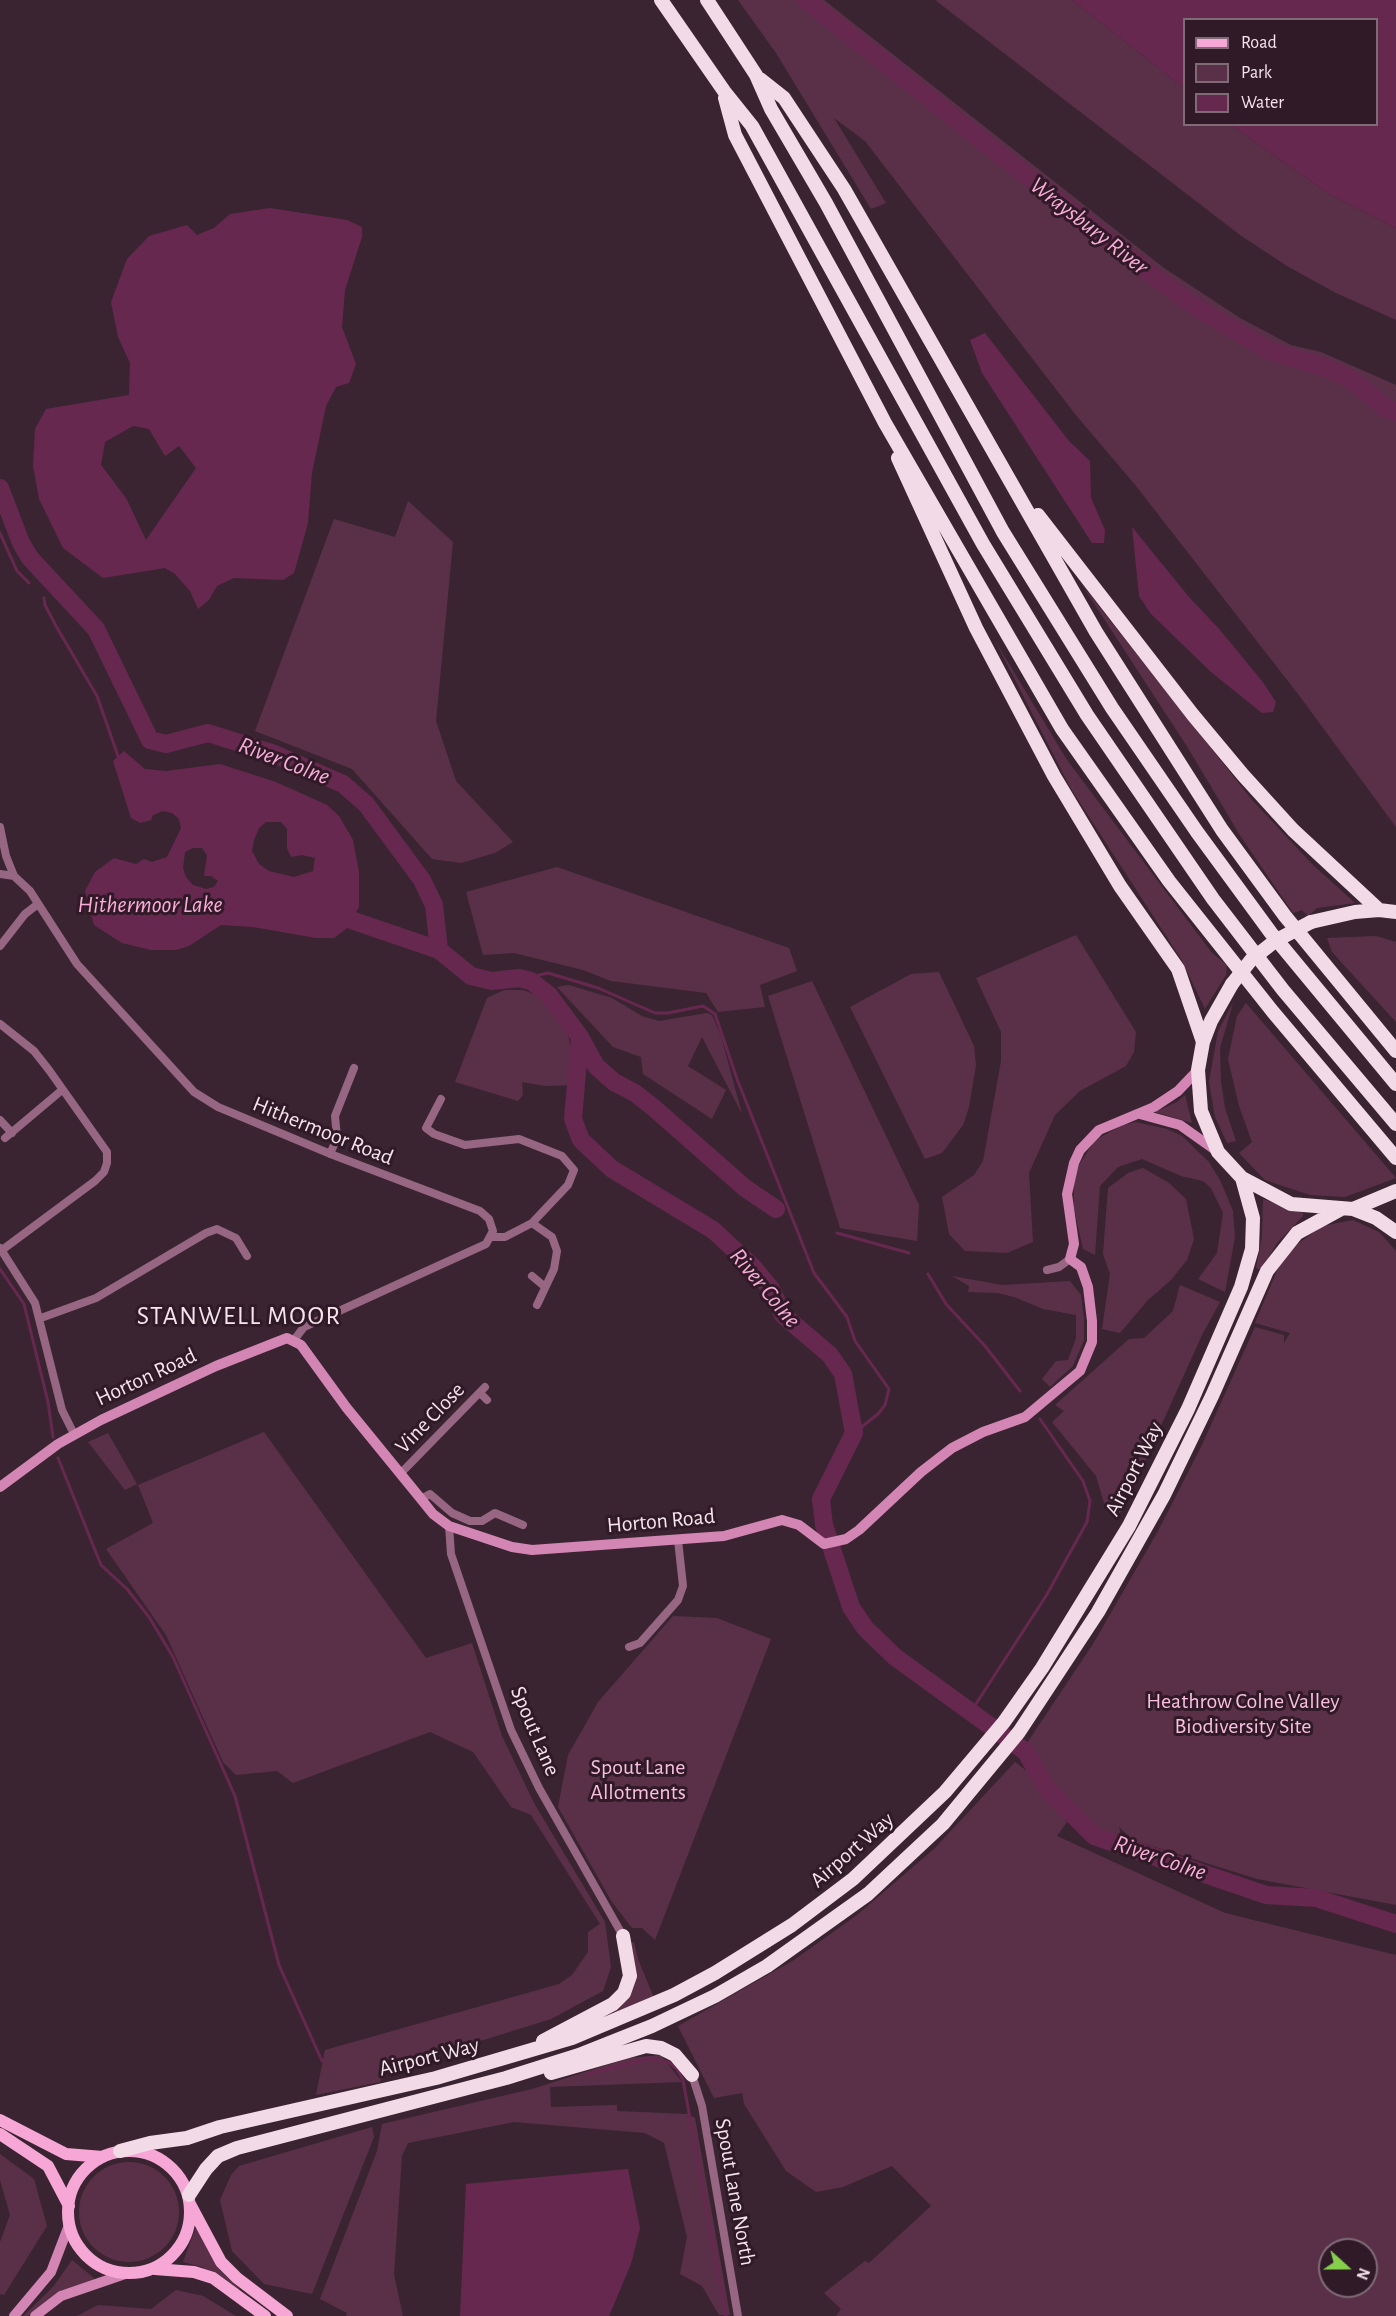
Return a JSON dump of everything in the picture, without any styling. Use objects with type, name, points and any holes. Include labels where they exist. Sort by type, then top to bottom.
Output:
[{"type":"highway","points":[[661,0],[724,91],[752,126],[983,544],[1086,715],[1213,899],[1283,990],[1396,1124]]},
{"type":"highway","points":[[707,0],[756,75],[771,109],[826,203],[1003,532],[1112,708],[1197,832],[1271,933],[1396,1084]]},
{"type":"highway","points":[[756,75],[783,98],[844,189],[1017,489],[1096,632],[1222,830],[1285,916],[1396,1051]]},
{"type":"highway","points":[[724,91],[735,135],[885,423],[1062,729],[1117,810],[1273,1012],[1396,1158]]},
{"type":"highway","points":[[885,423],[894,449],[976,628],[1054,776],[1120,886],[1178,969],[1203,1042]]},
{"type":"highway","points":[[1017,489],[1243,775],[1293,830],[1379,910]]},
{"type":"highway","points":[[1396,912],[1379,910],[1341,914],[1311,922],[1270,945],[1251,960],[1219,1004],[1203,1042],[1198,1070],[1201,1111],[1218,1152],[1242,1178],[1291,1204],[1347,1209],[1376,1218],[1396,1232]]},
{"type":"highway","name":"Airport Way","points":[[120,2151],[150,2143],[187,2138],[220,2127],[435,2079],[530,2052],[621,2019],[674,1995],[792,1925],[853,1880],[945,1792],[1004,1722],[1042,1668],[1129,1526],[1221,1335],[1241,1287],[1252,1249],[1253,1218],[1242,1178]]},
{"type":"highway","name":"Airport Way","points":[[190,2199],[212,2163],[237,2148],[506,2078],[579,2055],[652,2026],[715,1996],[797,1946],[868,1894],[910,1856],[955,1810],[1002,1754],[1098,1612],[1153,1515],[1212,1396],[1267,1271],[1297,1233],[1347,1209],[1396,1191]]},
{"type":"highway","points":[[530,2052],[547,2037],[613,2004],[624,1993],[630,1976],[623,1936]]},
{"type":"highway","points":[[506,2078],[556,2072],[646,2046],[661,2048],[675,2055],[692,2075]]},
{"type":"main road","points":[[0,2120],[66,2154],[104,2157]]},
{"type":"main road","points":[[0,2134],[48,2166],[69,2206]]},
{"type":"main road","points":[[265,2316],[213,2278],[194,2272],[155,2269],[128,2273],[103,2269],[82,2253],[73,2240],[69,2225],[69,2206],[83,2173],[104,2157],[120,2151],[149,2156],[169,2165],[182,2179],[221,2262],[237,2278],[287,2316]]},
{"type":"main road","points":[[155,2269],[179,2244],[187,2223],[190,2199]]},
{"type":"street","points":[[0,827],[6,856],[14,876],[0,874]]},
{"type":"street","points":[[0,866],[6,856]]},
{"type":"street","name":"Hithermoor Road","points":[[14,876],[30,891],[77,963],[188,1088],[218,1107],[330,1154],[480,1211],[489,1219],[493,1231],[492,1237]]},
{"type":"street","points":[[0,946],[25,914],[38,904]]},
{"type":"street","points":[[0,1024],[34,1051],[107,1152],[104,1172],[1,1249],[18,1273],[41,1318],[62,1410],[74,1434]]},
{"type":"street","points":[[330,1154],[337,1138],[334,1116],[354,1068]]},
{"type":"street","points":[[1047,1270],[1059,1267],[1070,1259],[1074,1244],[1068,1194],[1074,1163],[1080,1150],[1099,1130],[1126,1117],[1140,1114],[1178,1091],[1198,1070]]},
{"type":"street","points":[[0,1120],[9,1136],[62,1090]]},
{"type":"street","points":[[294,1340],[304,1327],[486,1244],[492,1237],[505,1237],[532,1223],[568,1185],[574,1170],[562,1156],[519,1139],[465,1145],[434,1134],[426,1128],[441,1099]]},
{"type":"street","points":[[1140,1114],[1180,1125],[1218,1152]]},
{"type":"street","points":[[532,1223],[552,1237],[557,1251],[554,1269],[537,1305]]},
{"type":"street","points":[[41,1318],[96,1298],[206,1233],[217,1229],[236,1238],[247,1256]]},
{"type":"street","name":"Horton Road","points":[[0,1486],[74,1434],[132,1403],[281,1339],[294,1340],[433,1514],[449,1526],[512,1547],[532,1550],[678,1540],[737,1533],[771,1521],[782,1520],[799,1525],[824,1544],[846,1539],[859,1530],[921,1472],[952,1448],[983,1432],[1025,1417],[1038,1409],[1080,1371],[1092,1342],[1091,1305],[1081,1267],[1070,1259]]},
{"type":"street","points":[[532,1276],[544,1286]]},
{"type":"street","name":"Vine Close","points":[[401,1473],[482,1390],[487,1400]]},
{"type":"street","points":[[421,1499],[430,1494],[452,1513],[470,1521],[482,1521],[495,1513],[523,1525]]},
{"type":"street","name":"Spout Lane","points":[[449,1526],[451,1554],[511,1730],[539,1788],[623,1936]]},
{"type":"street","points":[[629,1647],[640,1643],[678,1600],[683,1586],[678,1540]]},
{"type":"street","name":"Spout Lane North","points":[[692,2075],[702,2106],[738,2316]]},
{"type":"street","points":[[14,2316],[51,2272],[69,2225]]},
{"type":"street","points":[[35,2316],[61,2296],[128,2273]]},
{"type":"green space","points":[[738,0],[824,0],[1164,268],[1240,318],[1291,345],[1321,352],[1396,385],[1396,827],[1298,694],[1136,486],[1075,414],[865,141],[834,118],[886,203],[871,209],[776,53]]},
{"type":"green space","points":[[935,0],[1072,0],[1183,87],[1183,126],[1232,126],[1329,194],[1396,228],[1396,320],[1336,293],[1287,266],[1240,235]]},
{"type":"green space","points":[[408,501],[453,542],[436,721],[456,781],[513,842],[495,853],[461,863],[432,859],[352,769],[255,731],[334,519],[395,537]]},
{"type":"green space","points":[[1082,585],[1252,800],[1313,865],[1355,903],[1317,908],[1308,916],[1302,910],[1293,913],[1241,837],[1188,748]]},
{"type":"green space","points":[[994,639],[1067,760],[1212,953],[1227,965],[1226,975],[1205,1009],[1181,959],[1071,789]]},
{"type":"green space","points":[[557,867],[789,948],[797,971],[760,985],[765,1007],[718,1012],[706,993],[611,981],[583,970],[514,953],[483,955],[466,892]]},
{"type":"green space","points":[[1076,935],[1136,1032],[1134,1052],[1126,1066],[1080,1091],[1055,1115],[1029,1173],[1033,1242],[1007,1253],[965,1251],[949,1234],[942,1197],[974,1175],[983,1161],[1001,1061],[1001,1032],[976,978]]},
{"type":"green space","points":[[1376,936],[1396,942],[1396,1022],[1332,952],[1327,938]]},
{"type":"green space","points":[[939,972],[974,1046],[976,1065],[969,1107],[963,1125],[942,1153],[925,1159],[850,1007],[911,974]]},
{"type":"green space","points":[[812,981],[919,1205],[917,1241],[840,1228],[768,996]]},
{"type":"green space","points":[[569,985],[612,998],[642,1016],[659,1021],[707,1013],[712,1015],[721,1036],[742,1114],[702,1037],[688,1066],[726,1090],[712,1119],[643,1074],[641,1057],[613,1047],[557,987]]},
{"type":"green space","points":[[504,990],[523,990],[541,997],[557,1014],[569,1038],[575,1085],[546,1086],[522,1082],[523,1095],[518,1101],[455,1082],[487,998]]},
{"type":"green space","points":[[1233,1003],[1220,1048],[1221,1082],[1225,1108],[1236,1141],[1227,1143],[1215,1117],[1209,1082],[1218,1031]]},
{"type":"green space","points":[[1246,1003],[1396,1178],[1345,1197],[1310,1195],[1265,1180],[1239,1153],[1252,1142],[1239,1106],[1228,1059],[1237,1016]]},
{"type":"green space","points":[[1185,1095],[1192,1123],[1155,1112],[1177,1102]]},
{"type":"green space","points":[[1136,1122],[1167,1129],[1182,1136],[1209,1162],[1221,1182],[1233,1211],[1235,1237],[1225,1292],[1198,1279],[1217,1253],[1223,1213],[1211,1188],[1203,1181],[1181,1176],[1142,1159],[1118,1167],[1100,1186],[1095,1255],[1083,1249],[1074,1208],[1074,1179],[1079,1165],[1095,1140],[1123,1125]]},
{"type":"green space","points":[[1143,1168],[1169,1183],[1186,1199],[1194,1239],[1187,1260],[1120,1333],[1102,1329],[1110,1274],[1103,1254],[1108,1188],[1128,1173]]},
{"type":"green space","points":[[1263,1199],[1303,1213],[1303,1216],[1277,1243],[1261,1270],[1256,1268],[1262,1237]]},
{"type":"green space","name":"Heathrow Colne Valley Biodiversity Site","points":[[1353,1220],[1379,1232],[1396,1251],[1396,1905],[1257,1879],[1133,1840],[1119,1827],[1121,1836],[1099,1832],[1059,1791],[1025,1746],[1093,1644],[1158,1531],[1201,1447],[1255,1327],[1284,1335],[1284,1343],[1290,1333],[1255,1323],[1284,1254],[1322,1226]]},
{"type":"green space","points":[[952,1276],[1002,1285],[1070,1281],[1081,1295],[1084,1319],[1084,1340],[1073,1366],[1050,1387],[1042,1379],[1056,1361],[1068,1360],[1076,1338],[1076,1315],[1043,1309],[998,1293],[968,1292],[969,1286]]},
{"type":"green space","points":[[1180,1285],[1220,1302],[1202,1335],[1122,1512],[1111,1514],[1126,1470],[1107,1513],[1096,1476],[1052,1422],[1064,1411],[1055,1405],[1129,1339],[1144,1338],[1173,1311]]},
{"type":"green space","points":[[264,1432],[426,1658],[472,1643],[502,1736],[534,1803],[605,1922],[611,1967],[603,1991],[551,2019],[464,2046],[392,2060],[380,2082],[316,2095],[325,2050],[559,1984],[572,1975],[588,1952],[588,1932],[600,1924],[531,1815],[511,1807],[473,1752],[430,1732],[293,1783],[277,1771],[236,1775],[223,1762],[166,1635],[106,1549],[153,1523],[138,1485]]},
{"type":"green space","points":[[108,1433],[137,1484],[125,1490],[88,1442]]},
{"type":"green space","name":"Spout Lane Allotments","points":[[673,1616],[717,1618],[771,1639],[655,1940],[642,1928],[632,1928],[612,1902],[558,1807],[568,1755],[598,1702]]},
{"type":"green space","points":[[1015,1762],[1036,1778],[1067,1822],[1057,1836],[1225,1913],[1396,1955],[1396,2316],[836,2316],[841,2309],[824,2293],[865,2261],[869,2263],[931,2206],[892,2166],[843,2187],[816,2192],[786,2171],[744,2104],[742,2093],[714,2098],[678,2026],[794,1960],[857,1915],[935,1848]]},
{"type":"green space","points":[[634,1942],[638,1959],[654,1998],[609,2016],[619,2009],[627,1998],[631,1943]]},
{"type":"green space","points":[[661,2055],[682,2082],[550,2087],[551,2107],[617,2105],[617,2111],[687,2114],[695,2118],[730,2315],[719,2315],[702,2286],[680,2274],[687,2237],[664,2143],[645,2133],[514,2122],[408,2143],[402,2156],[394,2275],[403,2316],[346,2316],[347,2313],[320,2299],[377,2151],[382,2124],[532,2089],[629,2058]]},
{"type":"green space","points":[[372,2127],[374,2137],[312,2294],[264,2284],[232,2251],[220,2200],[231,2175],[239,2166]]},
{"type":"green space","points":[[0,2154],[34,2179],[47,2226],[4,2295],[0,2294],[0,2242],[10,2215],[0,2180]]},
{"type":"green space","points":[[129,2162],[148,2166],[164,2177],[175,2193],[179,2212],[175,2231],[164,2247],[148,2258],[129,2262],[110,2258],[94,2247],[83,2231],[79,2212],[83,2193],[94,2177],[110,2166]]},
{"type":"green space","points":[[197,2224],[208,2250],[221,2271],[240,2289],[238,2291],[202,2267],[183,2262]]},
{"type":"green space","points":[[72,2260],[94,2278],[94,2281],[62,2290],[28,2316],[23,2316],[53,2287]]},
{"type":"green space","points":[[176,2290],[203,2296],[236,2316],[77,2316],[98,2305],[151,2309]]},
{"type":"water","points":[[1072,0],[1396,0],[1396,228],[1329,194],[1232,126],[1378,126],[1378,18],[1183,18],[1183,87]]},
{"type":"water","points":[[270,208],[347,220],[362,227],[362,237],[345,290],[342,327],[356,364],[349,383],[336,387],[326,406],[312,473],[308,523],[294,573],[283,580],[234,578],[217,586],[209,600],[198,609],[190,591],[175,574],[165,568],[103,578],[63,548],[39,499],[33,466],[35,429],[46,409],[129,395],[130,363],[118,337],[111,302],[127,259],[149,236],[187,225],[197,235],[214,228],[230,214]],"holes":[[[133,426],[149,429],[165,456],[179,446],[196,468],[146,540],[126,498],[101,465],[105,442]]]},
{"type":"water","points":[[985,333],[1069,441],[1090,461],[1091,498],[1105,530],[1104,543],[1092,543],[982,373],[970,340]]},
{"type":"water","points":[[1132,527],[1262,681],[1276,702],[1273,712],[1262,713],[1211,672],[1151,614],[1139,596]]},
{"type":"water","name":"Hithermoor Lake","points":[[124,751],[145,769],[166,771],[220,764],[276,782],[327,805],[339,816],[353,840],[359,872],[359,907],[346,929],[334,938],[316,938],[253,927],[221,925],[189,946],[176,950],[151,950],[122,943],[94,925],[85,891],[95,872],[114,858],[136,864],[144,859],[152,862],[167,857],[181,828],[179,819],[172,813],[163,811],[153,815],[151,820],[140,823],[131,818],[113,761]],"holes":[[[266,822],[281,822],[287,829],[287,848],[291,857],[302,855],[315,858],[313,871],[294,877],[269,871],[259,864],[252,851],[259,828]],[[193,848],[202,848],[207,855],[204,876],[211,876],[218,881],[214,887],[206,889],[193,885],[186,877],[183,868],[185,852]]]},
{"type":"water","points":[[628,2169],[640,2228],[631,2264],[609,2316],[460,2316],[466,2184]]},
{"type":"waterway","name":"Wraysbury River","points":[[806,0],[1146,271],[1199,309],[1270,351],[1324,367],[1351,379],[1387,409],[1396,412]]},
{"type":"waterway","name":"River Colne","points":[[0,488],[21,543],[30,558],[96,629],[150,740],[166,744],[208,733],[272,753],[343,784],[366,804],[422,880],[434,905],[439,950]]},
{"type":"waterway","points":[[0,533],[17,571],[29,583]]},
{"type":"waterway","points":[[44,598],[45,605],[56,626],[97,696],[118,756]]},
{"type":"waterway","name":"River Colne","points":[[351,920],[439,950],[471,976],[492,981],[519,978],[531,981],[549,995],[580,1037],[596,1066],[614,1082],[635,1093],[654,1108],[745,1188],[776,1209]]},
{"type":"waterway","points":[[531,981],[539,975],[548,973],[598,988],[655,1013],[668,1013],[703,1006],[715,1014],[737,1079],[814,1273],[847,1317],[855,1341],[889,1389],[885,1405],[878,1414],[854,1433]]},
{"type":"waterway","name":"River Colne","points":[[580,1037],[573,1119],[581,1140],[612,1169],[713,1230],[752,1266],[771,1289],[783,1315],[830,1355],[843,1374],[854,1433],[821,1499],[824,1525],[851,1607],[865,1628],[895,1657],[1026,1752],[1047,1789],[1094,1836],[1266,1895],[1316,1898],[1396,1924]]},
{"type":"waterway","name":"River Colne","points":[[837,1233],[909,1253]]},
{"type":"waterway","points":[[0,1269],[24,1304],[48,1402],[53,1437]]},
{"type":"waterway","name":"River Colne","points":[[928,1274],[946,1304],[985,1346],[1020,1391]]},
{"type":"waterway","name":"River Colne","points":[[970,1713],[1046,1596],[1087,1522],[1090,1501],[1083,1481],[1040,1419]]},
{"type":"waterway","points":[[58,1458],[101,1565],[127,1589],[149,1617],[173,1657],[235,1796],[279,1965],[322,2061]]},
{"type":"waterway","points":[[588,2074],[648,2059],[668,2062],[677,2069],[683,2080],[726,2316]]},
{"type":"district","name":"STANWELL MOOR","points":[[239,1316]]}]
